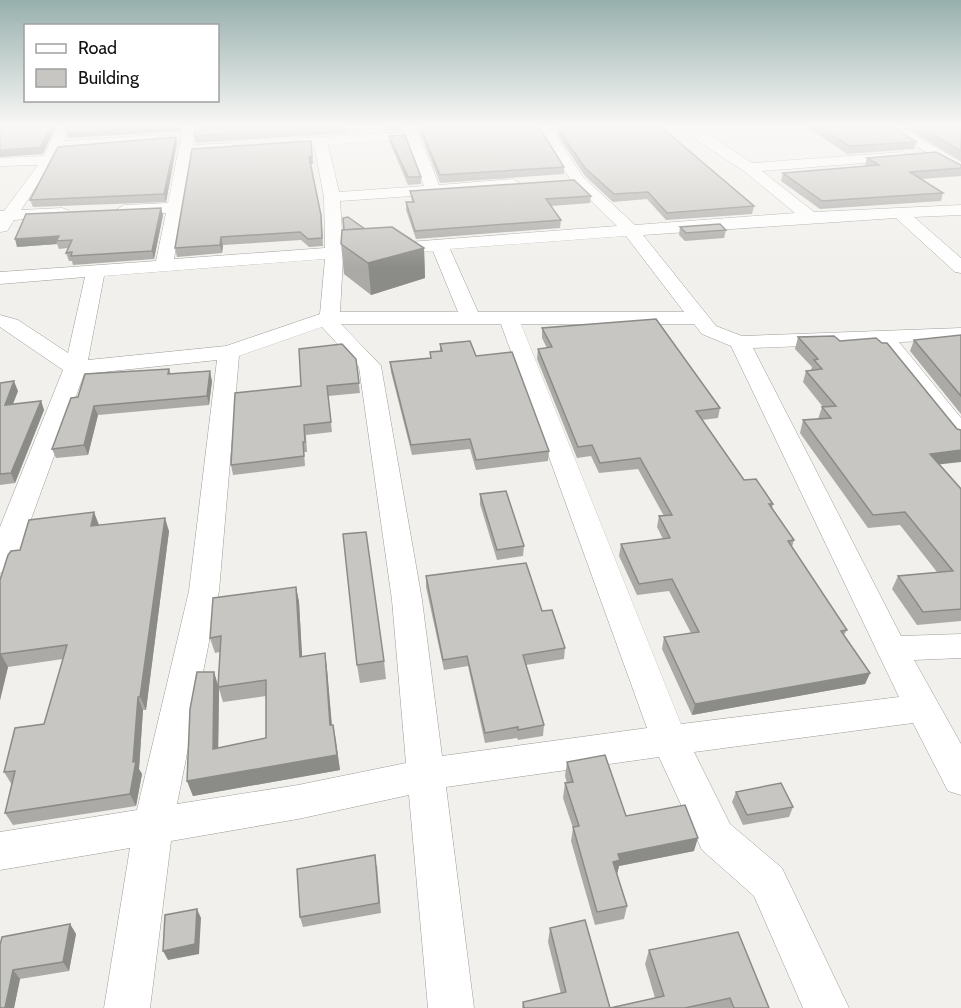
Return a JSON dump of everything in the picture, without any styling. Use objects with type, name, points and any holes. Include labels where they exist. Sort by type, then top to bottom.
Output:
[{"type":"street","points":[[2,220],[37,174]]},
{"type":"street","points":[[164,265],[175,208],[178,174]]},
{"type":"street","points":[[327,174],[332,197],[334,253],[329,323],[370,366],[408,600],[424,776],[451,1008]]},
{"type":"street","points":[[427,174],[433,189]]},
{"type":"street","points":[[574,174],[630,230],[710,330],[740,342],[961,334]]},
{"type":"street","points":[[757,174],[810,217]]},
{"type":"street","points":[[555,182],[578,180]]},
{"type":"street","points":[[332,197],[533,183]]},
{"type":"street","points":[[108,211],[175,208]]},
{"type":"street","points":[[0,278],[810,217],[961,210]]},
{"type":"street","points":[[2,220],[74,213]]},
{"type":"street","points":[[900,213],[961,268]]},
{"type":"street","points":[[440,246],[470,316]]},
{"type":"street","points":[[0,563],[75,368],[96,270]]},
{"type":"street","points":[[0,321],[12,324],[75,368],[229,352],[329,318],[470,316],[699,318]]},
{"type":"street","points":[[508,317],[669,739],[716,837],[768,882],[826,1008]]},
{"type":"street","points":[[884,338],[961,434]]},
{"type":"street","points":[[740,342],[891,649],[961,779]]},
{"type":"street","points":[[127,1008],[153,827],[204,591],[229,352]]},
{"type":"street","points":[[891,649],[961,646]]},
{"type":"street","points":[[0,851],[298,802],[469,766],[923,708]]},
{"type":"building","points":[[44,174],[168,174],[164,194],[30,200]]},
{"type":"building","points":[[188,174],[313,174],[321,215],[322,238],[308,239],[300,232],[221,237],[220,245],[175,248]]},
{"type":"building","points":[[407,174],[420,174],[421,177],[408,177]]},
{"type":"building","points":[[592,174],[716,174],[754,206],[667,213],[648,192],[614,194]]},
{"type":"building","points":[[784,174],[913,174],[943,193],[822,201]]},
{"type":"building","points":[[574,180],[591,196],[546,199],[561,220],[415,231],[406,202],[414,202],[410,191]]},
{"type":"building","points":[[161,208],[152,251],[71,256],[72,252],[66,253],[72,240],[56,241],[59,236],[15,239],[26,214]]},
{"type":"building","points":[[348,217],[365,229],[344,230],[343,218]]},
{"type":"building","points":[[720,224],[726,230],[686,233],[680,227]]},
{"type":"building","points":[[392,227],[424,248],[368,263],[341,244],[342,230]]},
{"type":"building","points":[[656,319],[720,408],[696,411],[744,480],[756,479],[773,504],[769,504],[794,540],[788,541],[847,630],[841,631],[870,673],[695,704],[664,637],[699,632],[672,579],[639,584],[621,544],[670,538],[659,516],[672,515],[640,458],[600,463],[592,445],[578,447],[538,349],[552,347],[542,328]]},
{"type":"building","points":[[961,335],[961,396],[914,340]]},
{"type":"building","points":[[834,336],[840,341],[876,338],[882,343],[887,343],[957,429],[961,430],[961,450],[930,454],[961,489],[961,609],[923,612],[898,576],[953,571],[905,512],[873,515],[803,420],[831,418],[822,407],[836,406],[806,371],[822,369],[814,360],[818,359],[798,337]]},
{"type":"building","points":[[470,341],[476,356],[512,352],[549,451],[476,460],[470,439],[411,445],[390,362],[431,358],[430,352],[442,351],[440,344]]},
{"type":"building","points":[[342,344],[356,359],[359,383],[327,386],[331,422],[304,425],[304,456],[231,465],[235,393],[301,386],[299,349]]},
{"type":"building","points":[[169,369],[168,374],[210,371],[207,396],[94,406],[84,445],[52,449],[71,398],[78,397],[85,374]]},
{"type":"building","points":[[14,381],[5,405],[41,401],[11,473],[0,474],[0,383]]},
{"type":"building","points":[[506,491],[524,546],[497,550],[480,494]]},
{"type":"building","points":[[94,512],[91,526],[165,518],[140,697],[138,697],[133,762],[136,761],[130,794],[5,813],[15,771],[4,772],[15,728],[44,724],[67,645],[1,654],[0,658],[0,580],[8,555],[11,551],[20,550],[29,520]]},
{"type":"building","points":[[366,532],[384,661],[357,665],[343,534]]},
{"type":"building","points":[[526,563],[542,611],[552,610],[565,648],[523,655],[544,725],[485,733],[467,656],[443,660],[426,576]]},
{"type":"building","points":[[296,587],[300,657],[325,653],[330,725],[333,725],[337,755],[187,781],[190,709],[197,672],[214,672],[213,749],[266,738],[266,680],[218,687],[221,636],[210,638],[213,598]]},
{"type":"building","points":[[605,755],[626,816],[685,805],[698,838],[618,854],[620,860],[613,862],[627,906],[597,912],[573,827],[579,826],[565,783],[573,782],[567,762]]},
{"type":"building","points":[[781,783],[793,807],[747,815],[736,792]]},
{"type":"building","points":[[375,855],[379,903],[300,917],[297,869]]},
{"type":"building","points":[[197,909],[195,944],[163,951],[165,915]]},
{"type":"building","points":[[585,920],[610,1008],[524,1008],[523,1002],[566,992],[550,928]]},
{"type":"building","points":[[70,924],[63,962],[13,970],[5,1008],[0,1008],[2,937]]},
{"type":"building","points":[[738,932],[769,1008],[734,1008],[730,998],[685,1008],[610,1008],[664,996],[649,950]]}]
